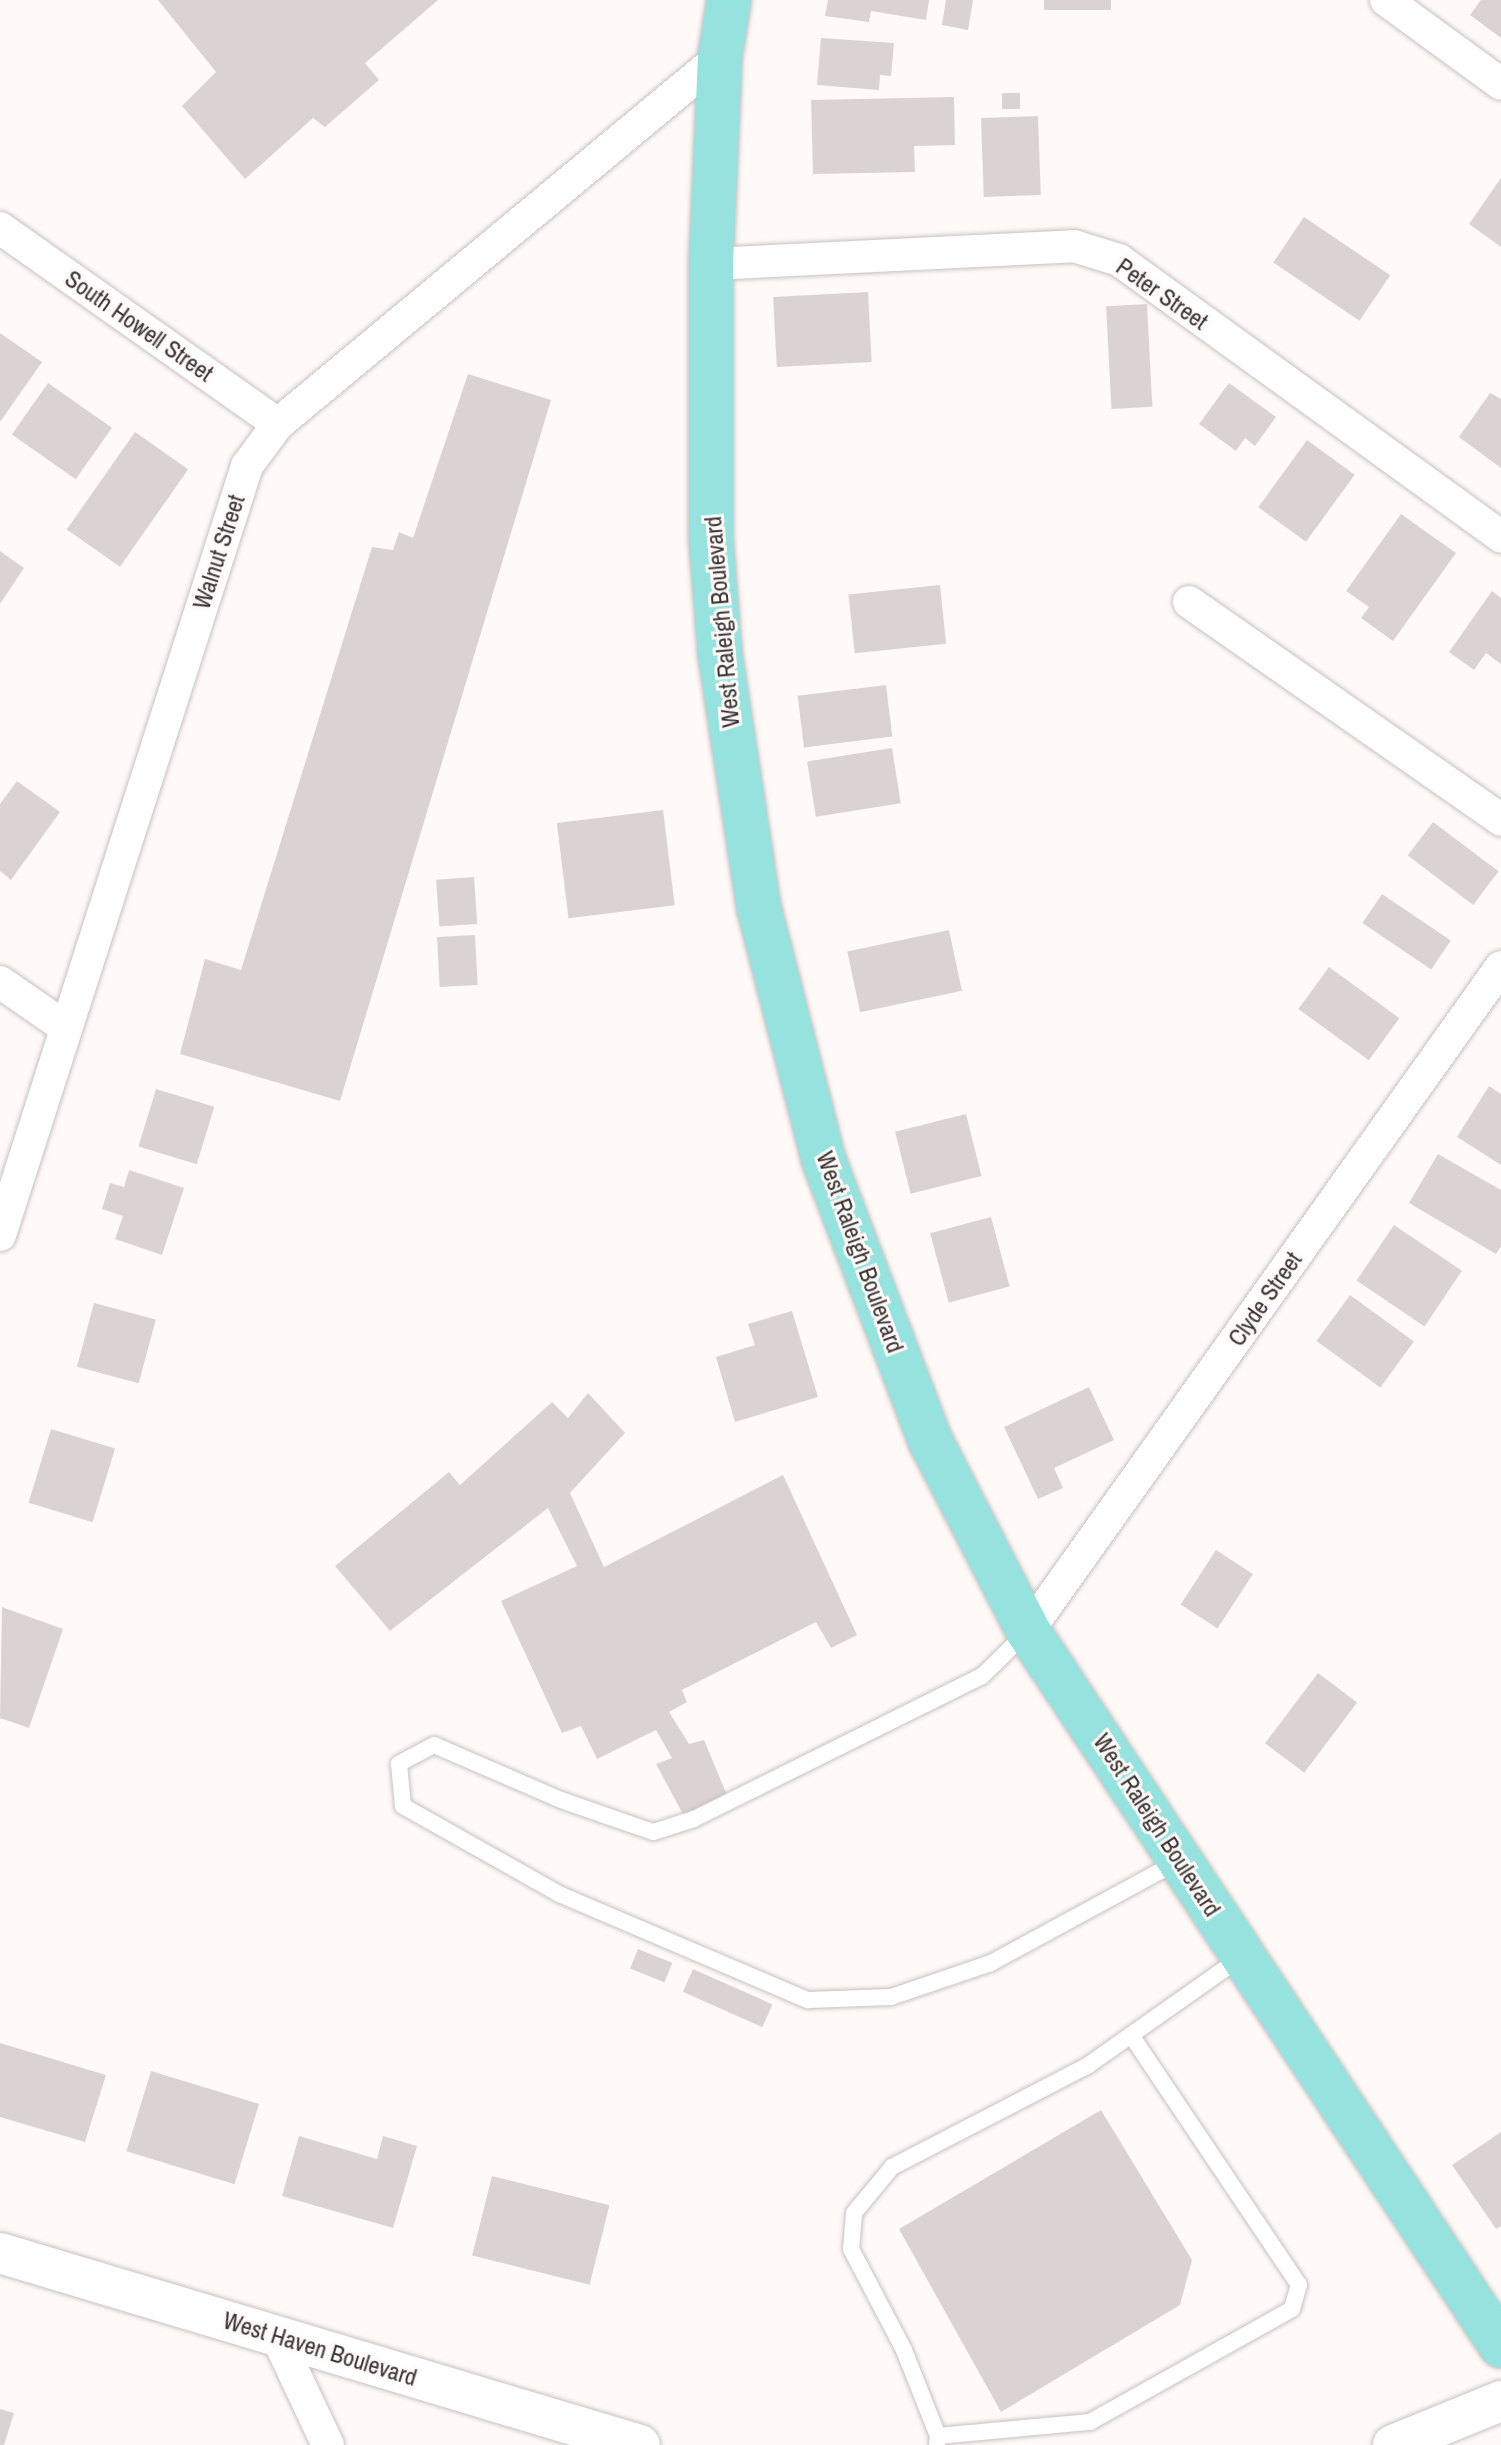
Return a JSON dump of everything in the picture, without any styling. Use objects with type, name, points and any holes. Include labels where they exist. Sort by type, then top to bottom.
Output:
[{"type":"main road","name":"West Raleigh Boulevard","points":[[729,0],[720,57],[711,264],[711,539],[720,654],[759,908],[824,1161],[931,1442],[1028,1631],[1501,2346]]},
{"type":"street","points":[[1386,0],[1501,84]]},
{"type":"street","name":"Walnut Street","points":[[0,1235],[247,466],[278,424],[720,57]]},
{"type":"street","name":"South Howell Street","points":[[0,228],[278,424]]},
{"type":"street","name":"Peter Street","points":[[711,264],[1074,246],[1119,260],[1501,537]]},
{"type":"street","points":[[1189,602],[1501,820]]},
{"type":"street","name":"Clyde Street","points":[[1028,1631],[1501,967]]},
{"type":"street","points":[[0,982],[65,1027]]},
{"type":"street","name":"West Haven Boulevard","points":[[0,2253],[640,2445]]},
{"type":"street","points":[[277,2337],[328,2445]]},
{"type":"street","points":[[1393,2445],[1501,2401]]},
{"type":"lane","points":[[1028,1631],[982,1676],[708,1812],[653,1832],[561,1800],[434,1745],[399,1764],[403,1806],[559,1894],[808,2000],[891,1997],[991,1963],[1180,1861]]},
{"type":"lane","points":[[1131,2035],[1299,2285],[1292,2309],[1090,2422],[938,2440],[904,2350],[851,2249],[854,2213],[892,2167],[1027,2100],[1131,2035],[1243,1956]]},
{"type":"building","points":[[158,0],[438,0],[365,63],[379,80],[325,127],[313,118],[245,179],[182,106],[216,72]]},
{"type":"building","points":[[828,0],[929,0],[926,20],[871,11],[869,22],[825,16]]},
{"type":"building","points":[[946,0],[973,0],[968,30],[942,25]]},
{"type":"building","points":[[1044,0],[1111,0],[1111,10],[1044,10]]},
{"type":"building","points":[[1481,0],[1501,0],[1501,38],[1470,15]]},
{"type":"building","points":[[821,38],[894,43],[891,76],[880,75],[879,90],[817,85]]},
{"type":"building","points":[[1002,93],[1020,93],[1020,109],[1002,109]]},
{"type":"building","points":[[954,97],[955,145],[914,146],[915,172],[813,174],[811,100]]},
{"type":"building","points":[[1038,116],[1041,195],[984,197],[981,118]]},
{"type":"building","points":[[1501,178],[1501,247],[1469,224]]},
{"type":"building","points":[[1304,217],[1390,275],[1359,321],[1273,263]]},
{"type":"building","points":[[868,292],[872,362],[777,367],[773,297]]},
{"type":"building","points":[[1147,304],[1152,407],[1111,409],[1106,306]]},
{"type":"building","points":[[0,333],[42,362],[0,422]]},
{"type":"building","points":[[468,374],[551,400],[340,1101],[180,1054],[205,959],[241,970],[372,547],[393,550],[399,532],[413,538]]},
{"type":"building","points":[[48,383],[112,428],[76,479],[12,435]]},
{"type":"building","points":[[1229,383],[1276,417],[1255,446],[1245,438],[1236,451],[1199,424]]},
{"type":"building","points":[[1490,393],[1501,399],[1501,468],[1459,437]]},
{"type":"building","points":[[135,432],[188,469],[120,567],[67,529]]},
{"type":"building","points":[[1307,440],[1355,475],[1306,542],[1258,507]]},
{"type":"building","points":[[1401,514],[1456,553],[1393,641],[1361,618],[1369,607],[1346,591]]},
{"type":"building","points":[[0,551],[24,568],[0,604]]},
{"type":"building","points":[[940,585],[946,644],[855,653],[849,595]]},
{"type":"building","points":[[1492,591],[1501,598],[1501,664],[1486,653],[1474,670],[1449,652]]},
{"type":"building","points":[[886,685],[892,737],[804,747],[798,696]]},
{"type":"building","points":[[892,748],[901,803],[816,817],[807,761]]},
{"type":"building","points":[[17,781],[60,812],[11,880],[0,871],[0,804]]},
{"type":"building","points":[[663,810],[675,905],[568,918],[557,823]]},
{"type":"building","points":[[1433,822],[1498,871],[1473,905],[1408,856]]},
{"type":"building","points":[[474,877],[477,924],[439,927],[436,880]]},
{"type":"building","points":[[1382,894],[1451,940],[1431,969],[1362,923]]},
{"type":"building","points":[[949,930],[962,991],[860,1012],[847,952]]},
{"type":"building","points":[[475,935],[478,985],[440,987],[437,937]]},
{"type":"building","points":[[1329,967],[1399,1018],[1369,1060],[1298,1009]]},
{"type":"building","points":[[1489,1086],[1501,1094],[1501,1165],[1457,1137]]},
{"type":"building","points":[[156,1089],[214,1107],[197,1164],[138,1146]]},
{"type":"building","points":[[966,1114],[981,1176],[911,1194],[895,1132]]},
{"type":"building","points":[[1438,1154],[1501,1190],[1501,1246],[1496,1254],[1409,1203]]},
{"type":"building","points":[[129,1170],[184,1188],[162,1255],[115,1239],[123,1216],[102,1209],[110,1183],[124,1187]]},
{"type":"building","points":[[991,1217],[1010,1287],[949,1303],[930,1233]]},
{"type":"building","points":[[1394,1225],[1462,1271],[1425,1326],[1357,1281]]},
{"type":"building","points":[[1350,1295],[1414,1341],[1380,1388],[1316,1341]]},
{"type":"building","points":[[94,1303],[156,1320],[139,1383],[77,1367]]},
{"type":"building","points":[[792,1311],[818,1397],[735,1422],[716,1357],[755,1345],[748,1324]]},
{"type":"building","points":[[1089,1387],[1114,1440],[1054,1468],[1063,1488],[1038,1499],[1004,1427]]},
{"type":"building","points":[[588,1393],[625,1433],[570,1493],[604,1567],[783,1475],[857,1635],[831,1648],[816,1622],[682,1690],[687,1702],[669,1712],[689,1744],[704,1740],[727,1795],[684,1816],[656,1764],[672,1758],[656,1730],[597,1759],[581,1726],[562,1733],[501,1601],[577,1566],[548,1508],[390,1631],[335,1566],[449,1472],[460,1485],[552,1402],[568,1418]]},
{"type":"building","points":[[51,1429],[115,1449],[93,1522],[28,1503]]},
{"type":"building","points":[[1216,1550],[1253,1574],[1217,1628],[1181,1605]]},
{"type":"building","points":[[2,1607],[63,1629],[29,1728],[0,1718]]},
{"type":"building","points":[[1318,1673],[1357,1702],[1304,1773],[1265,1743]]},
{"type":"building","points":[[638,1949],[672,1963],[664,1982],[630,1968]]},
{"type":"building","points":[[693,1969],[772,2004],[762,2027],[683,1992]]},
{"type":"building","points":[[0,2043],[106,2075],[85,2142],[0,2117]]},
{"type":"building","points":[[151,2071],[259,2104],[235,2184],[126,2151]]},
{"type":"building","points":[[1101,2110],[1192,2260],[1180,2305],[1001,2412],[899,2229]]},
{"type":"building","points":[[1501,2132],[1501,2226],[1496,2229],[1452,2165]]},
{"type":"building","points":[[299,2136],[377,2159],[383,2136],[417,2146],[393,2228],[282,2196]]},
{"type":"building","points":[[492,2176],[609,2205],[590,2285],[472,2256]]},
{"type":"building","points":[[0,2409],[14,2413],[4,2445],[0,2445]]}]
